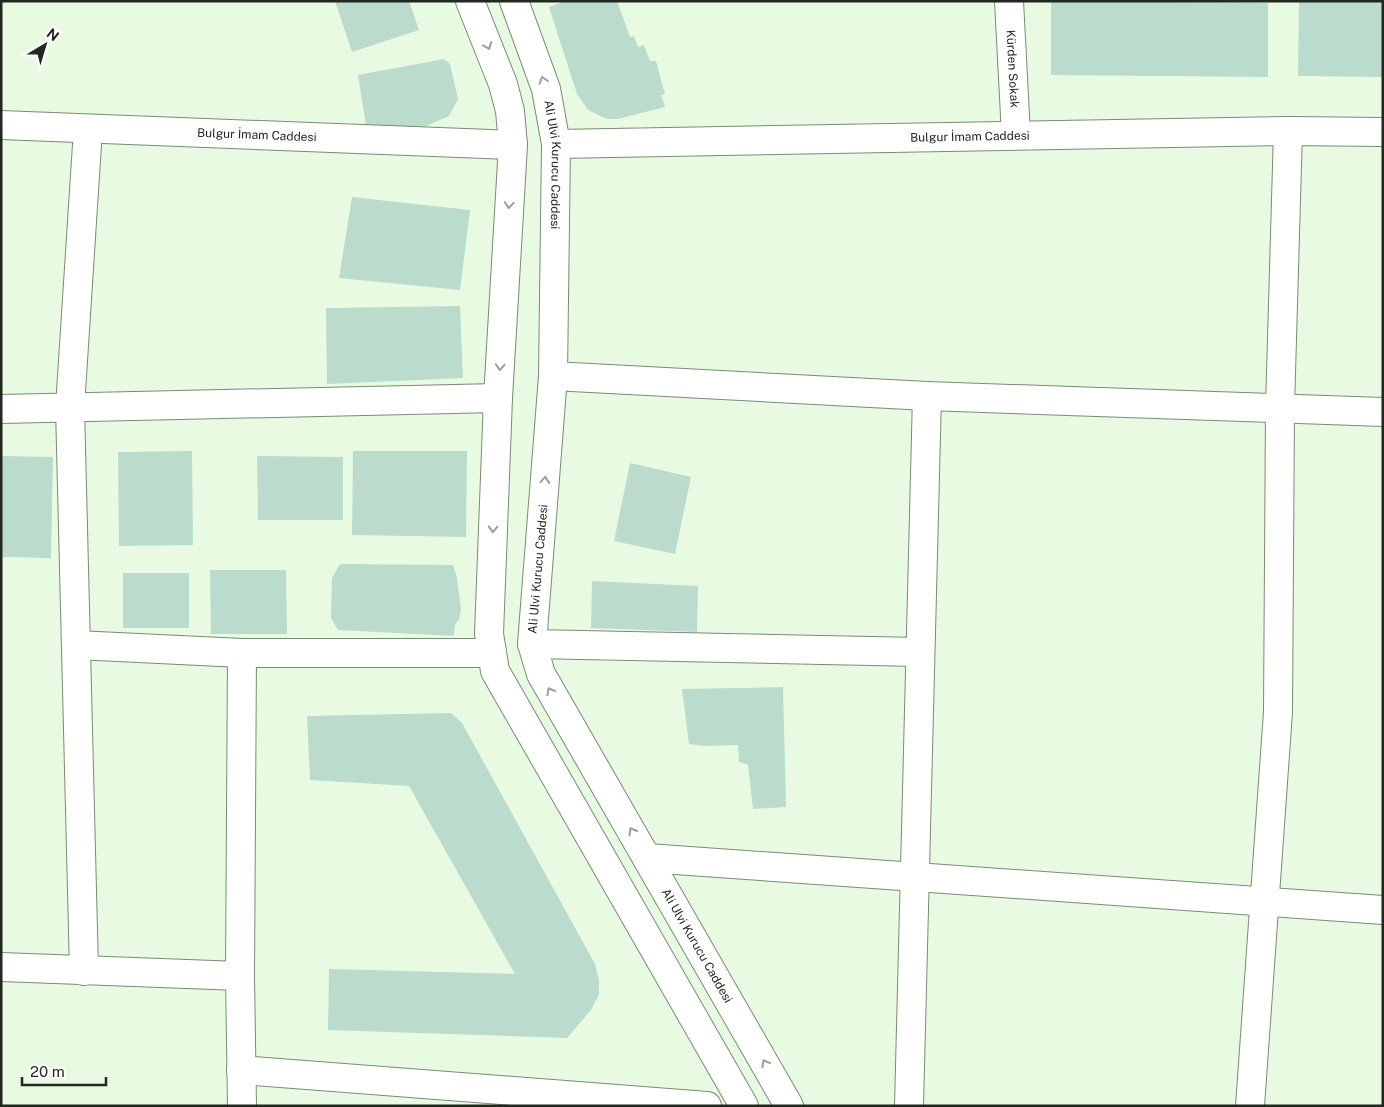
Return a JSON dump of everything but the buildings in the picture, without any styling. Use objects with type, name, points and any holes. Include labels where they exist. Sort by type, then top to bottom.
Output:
[{"type":"street","points":[[470,1],[503,84],[510,111],[513,145],[498,398],[489,634],[495,671],[744,1106]]},
{"type":"street","name":"Ali Ulvi Kurucu Caddesi","points":[[514,1],[546,89],[556,144],[553,376],[532,644],[541,674],[789,1106]]},
{"type":"street","name":"Kürden Sokak","points":[[1009,1],[1016,135]]},
{"type":"street","name":"Bulgur İmam Caddesi","points":[[1,125],[513,145]]},
{"type":"street","points":[[84,971],[70,407],[88,128]]},
{"type":"street","points":[[1250,1106],[1278,712],[1280,408],[1288,131]]},
{"type":"street","name":"Bulgur İmam Caddesi","points":[[556,144],[1288,131],[1383,132]]},
{"type":"street","points":[[553,376],[927,396],[1383,412]]},
{"type":"street","points":[[909,1106],[927,396]]},
{"type":"street","points":[[1,409],[498,398]]},
{"type":"street","points":[[532,644],[920,652]]},
{"type":"street","points":[[76,646],[242,653],[492,653]]},
{"type":"street","points":[[242,653],[240,976],[242,1106]]},
{"type":"street","points":[[647,858],[1383,910]]},
{"type":"street","points":[[1,967],[240,976]]},
{"type":"street","points":[[241,1070],[707,1106]]}]
